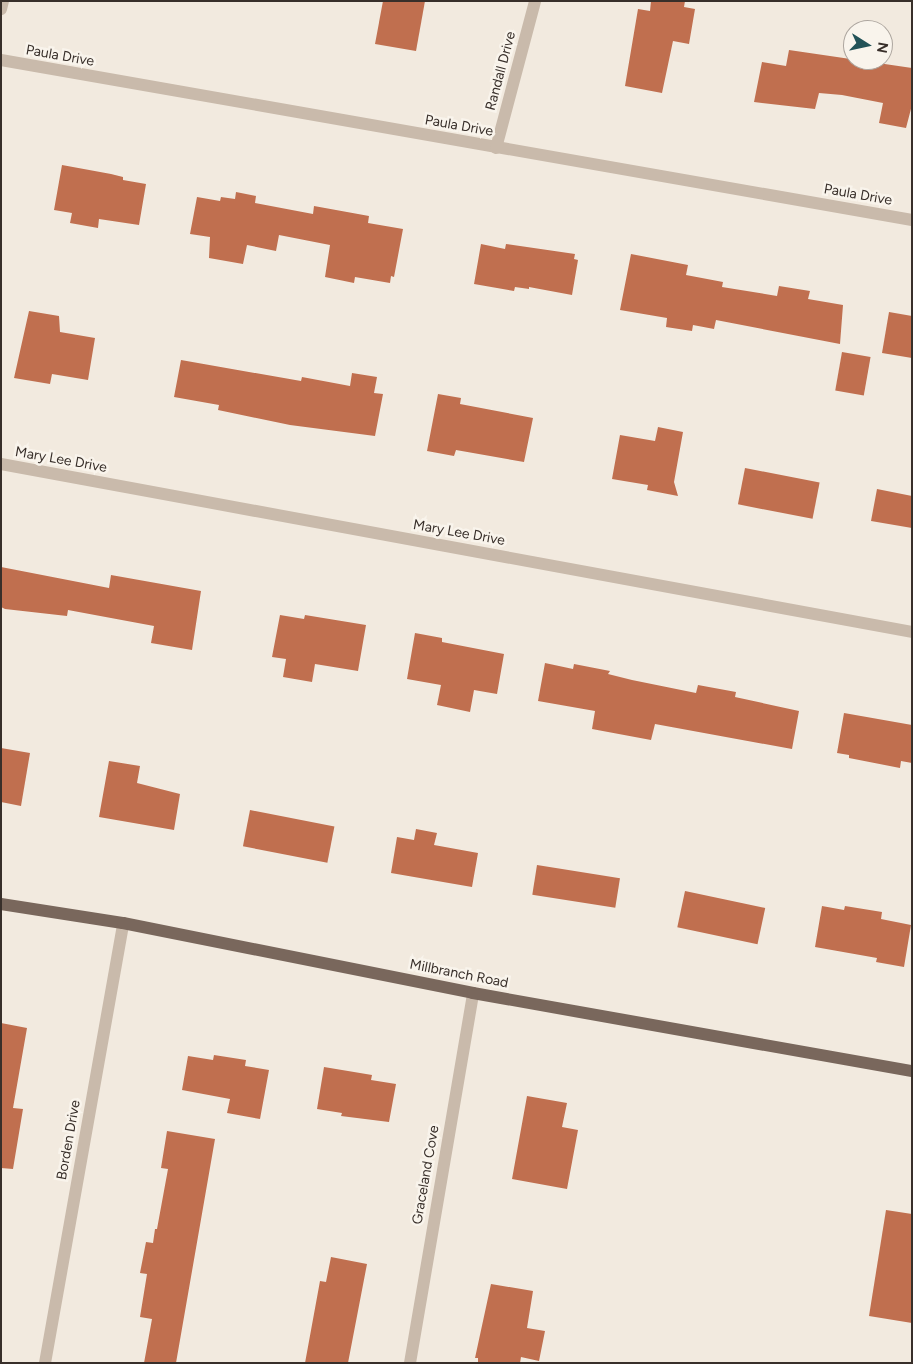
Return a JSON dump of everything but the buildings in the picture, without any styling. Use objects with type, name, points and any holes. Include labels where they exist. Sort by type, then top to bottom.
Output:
[{"type":"main road","name":"Millbranch Road","points":[[1,904],[123,922],[473,993],[912,1071]]},
{"type":"street","points":[[1,9],[3,1]]},
{"type":"street","name":"Randall Drive","points":[[496,148],[535,1]]},
{"type":"street","name":"Paula Drive","points":[[1,60],[912,220]]},
{"type":"street","name":"Mary Lee Drive","points":[[1,464],[912,632]]},
{"type":"street","name":"Borden Drive","points":[[45,1363],[123,922]]},
{"type":"street","name":"Graceland Cove","points":[[410,1363],[473,993]]}]
